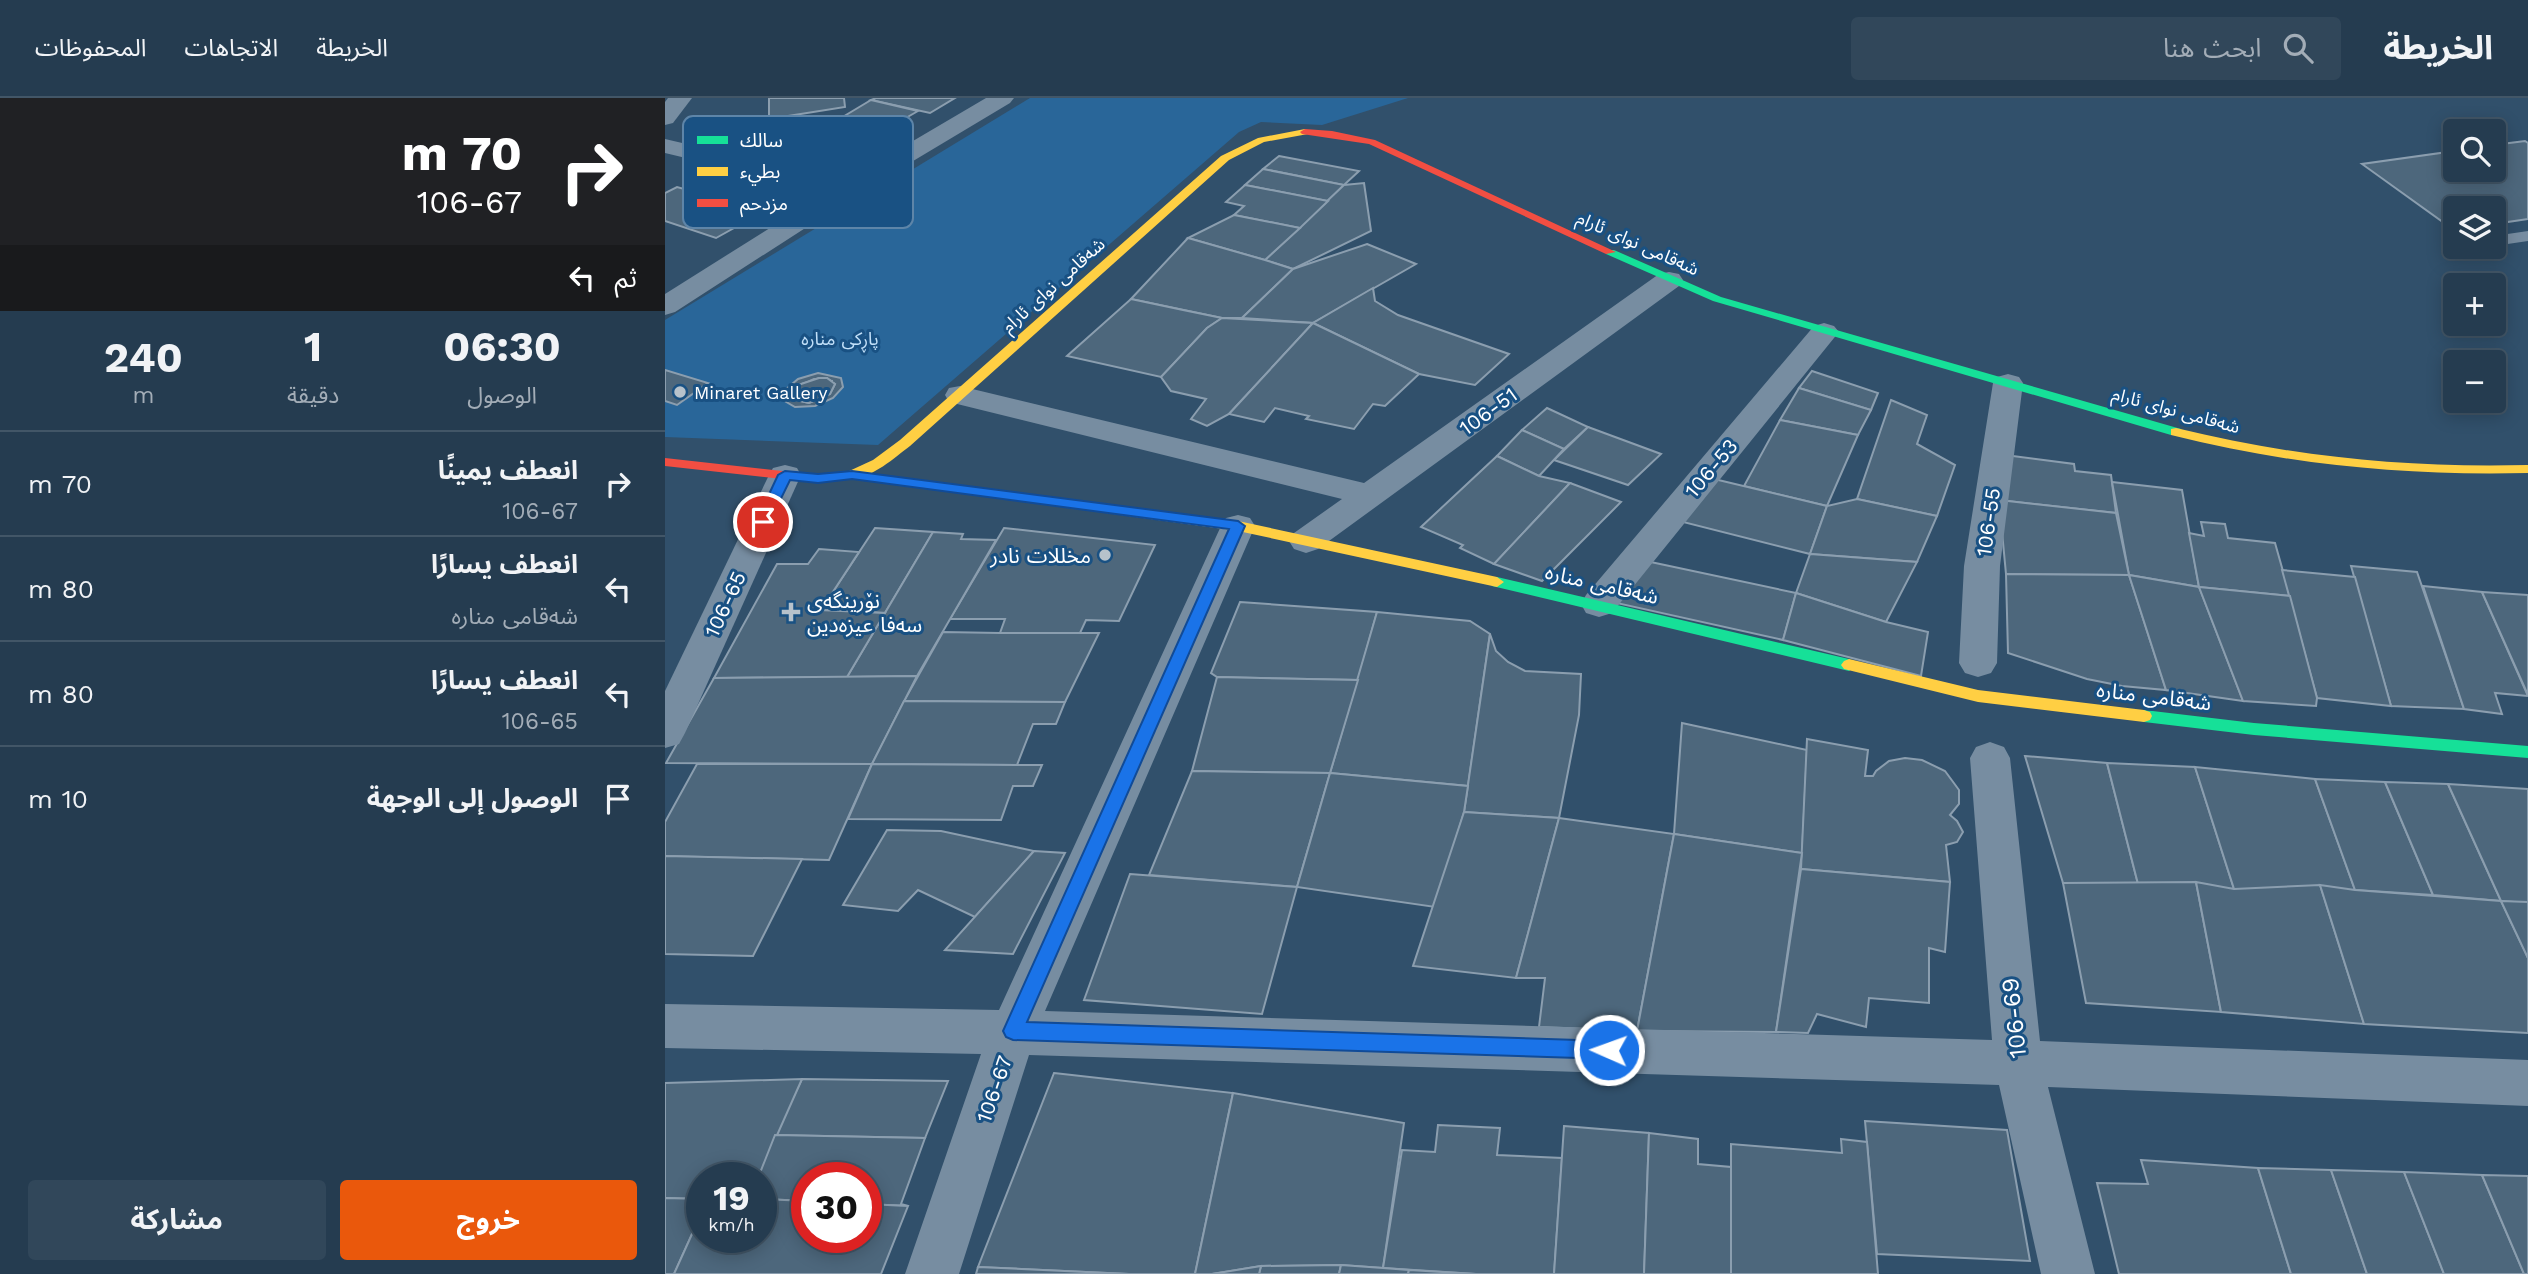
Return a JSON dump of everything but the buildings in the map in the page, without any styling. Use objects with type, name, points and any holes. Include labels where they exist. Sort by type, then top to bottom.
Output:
[{"type":"street","points":[[665,118],[680,98]]},
{"type":"street","points":[[913,152],[1002,98]]},
{"type":"street","name":"شەقامی نوای ئارام","points":[[852,475],[878,463],[905,443],[1225,158],[1249,143],[1276,134],[1310,132],[1343,135],[1372,142],[1669,280],[1730,303],[2178,432],[2253,451],[2330,464],[2408,471],[2528,469]]},
{"type":"street","points":[[665,146],[683,150]]},
{"type":"street","points":[[665,306],[789,228]]},
{"type":"street","name":"106-51","points":[[1307,541],[1669,280]]},
{"type":"street","name":"106-53","points":[[1599,604],[1824,332]]},
{"type":"street","name":"106-55","points":[[1978,663],[1982,566],[2008,383]]},
{"type":"street","points":[[960,395],[1370,495]]},
{"type":"street","name":"شەقامی منارە","points":[[665,462],[818,479],[852,475],[1238,526],[1599,604],[1978,696],[2254,729],[2528,752]]},
{"type":"street","name":"106-65","points":[[665,733],[785,475]]},
{"type":"street","name":"106-67","points":[[932,1274],[1013,1031],[1238,526]]},
{"type":"street","name":"106-69","points":[[1990,758],[2018,1062],[2067,1274]]},
{"type":"street","points":[[665,1026],[1013,1031],[2018,1062],[2528,1083]]},
{"type":"lane","points":[[2506,239],[2528,236]]},
{"type":"green space","name":"پاڕکی منارە","points":[[1030,98],[1408,98],[1322,125],[1261,122],[1239,132],[878,445],[665,437],[665,320],[816,228],[913,228],[913,169]]},
{"type":"traffic: fast","points":[[1610,252],[1717,299],[2176,432]]},
{"type":"traffic: fast","points":[[1497,582],[1849,665]]},
{"type":"traffic: fast","points":[[2144,716],[2254,729],[2528,752]]},
{"type":"traffic: slow","points":[[852,475],[878,463],[905,443],[1225,158],[1261,140],[1305,132]]},
{"type":"traffic: slow","points":[[2176,432],[2265,452],[2351,464],[2437,470],[2528,469]]},
{"type":"traffic: slow","points":[[951,488],[1238,526],[1497,582]]},
{"type":"traffic: slow","points":[[1849,665],[1978,696],[2144,716]]},
{"type":"traffic: jam","points":[[1305,132],[1372,142],[1610,252]]},
{"type":"traffic: jam","points":[[665,462],[818,479],[852,475],[951,488]]},
{"type":"place","name":"Minaret Gallery","points":[[680,392]]},
{"type":"place","name":"مخللات نادر","points":[[1105,555]]},
{"type":"place","name":"نۆرینگەی سەفا عیزەدین","points":[[791,612]]},
{"type":"route","points":[[763,522],[785,475],[818,479],[852,475],[1238,526],[1013,1031],[1609,1050]]}]
